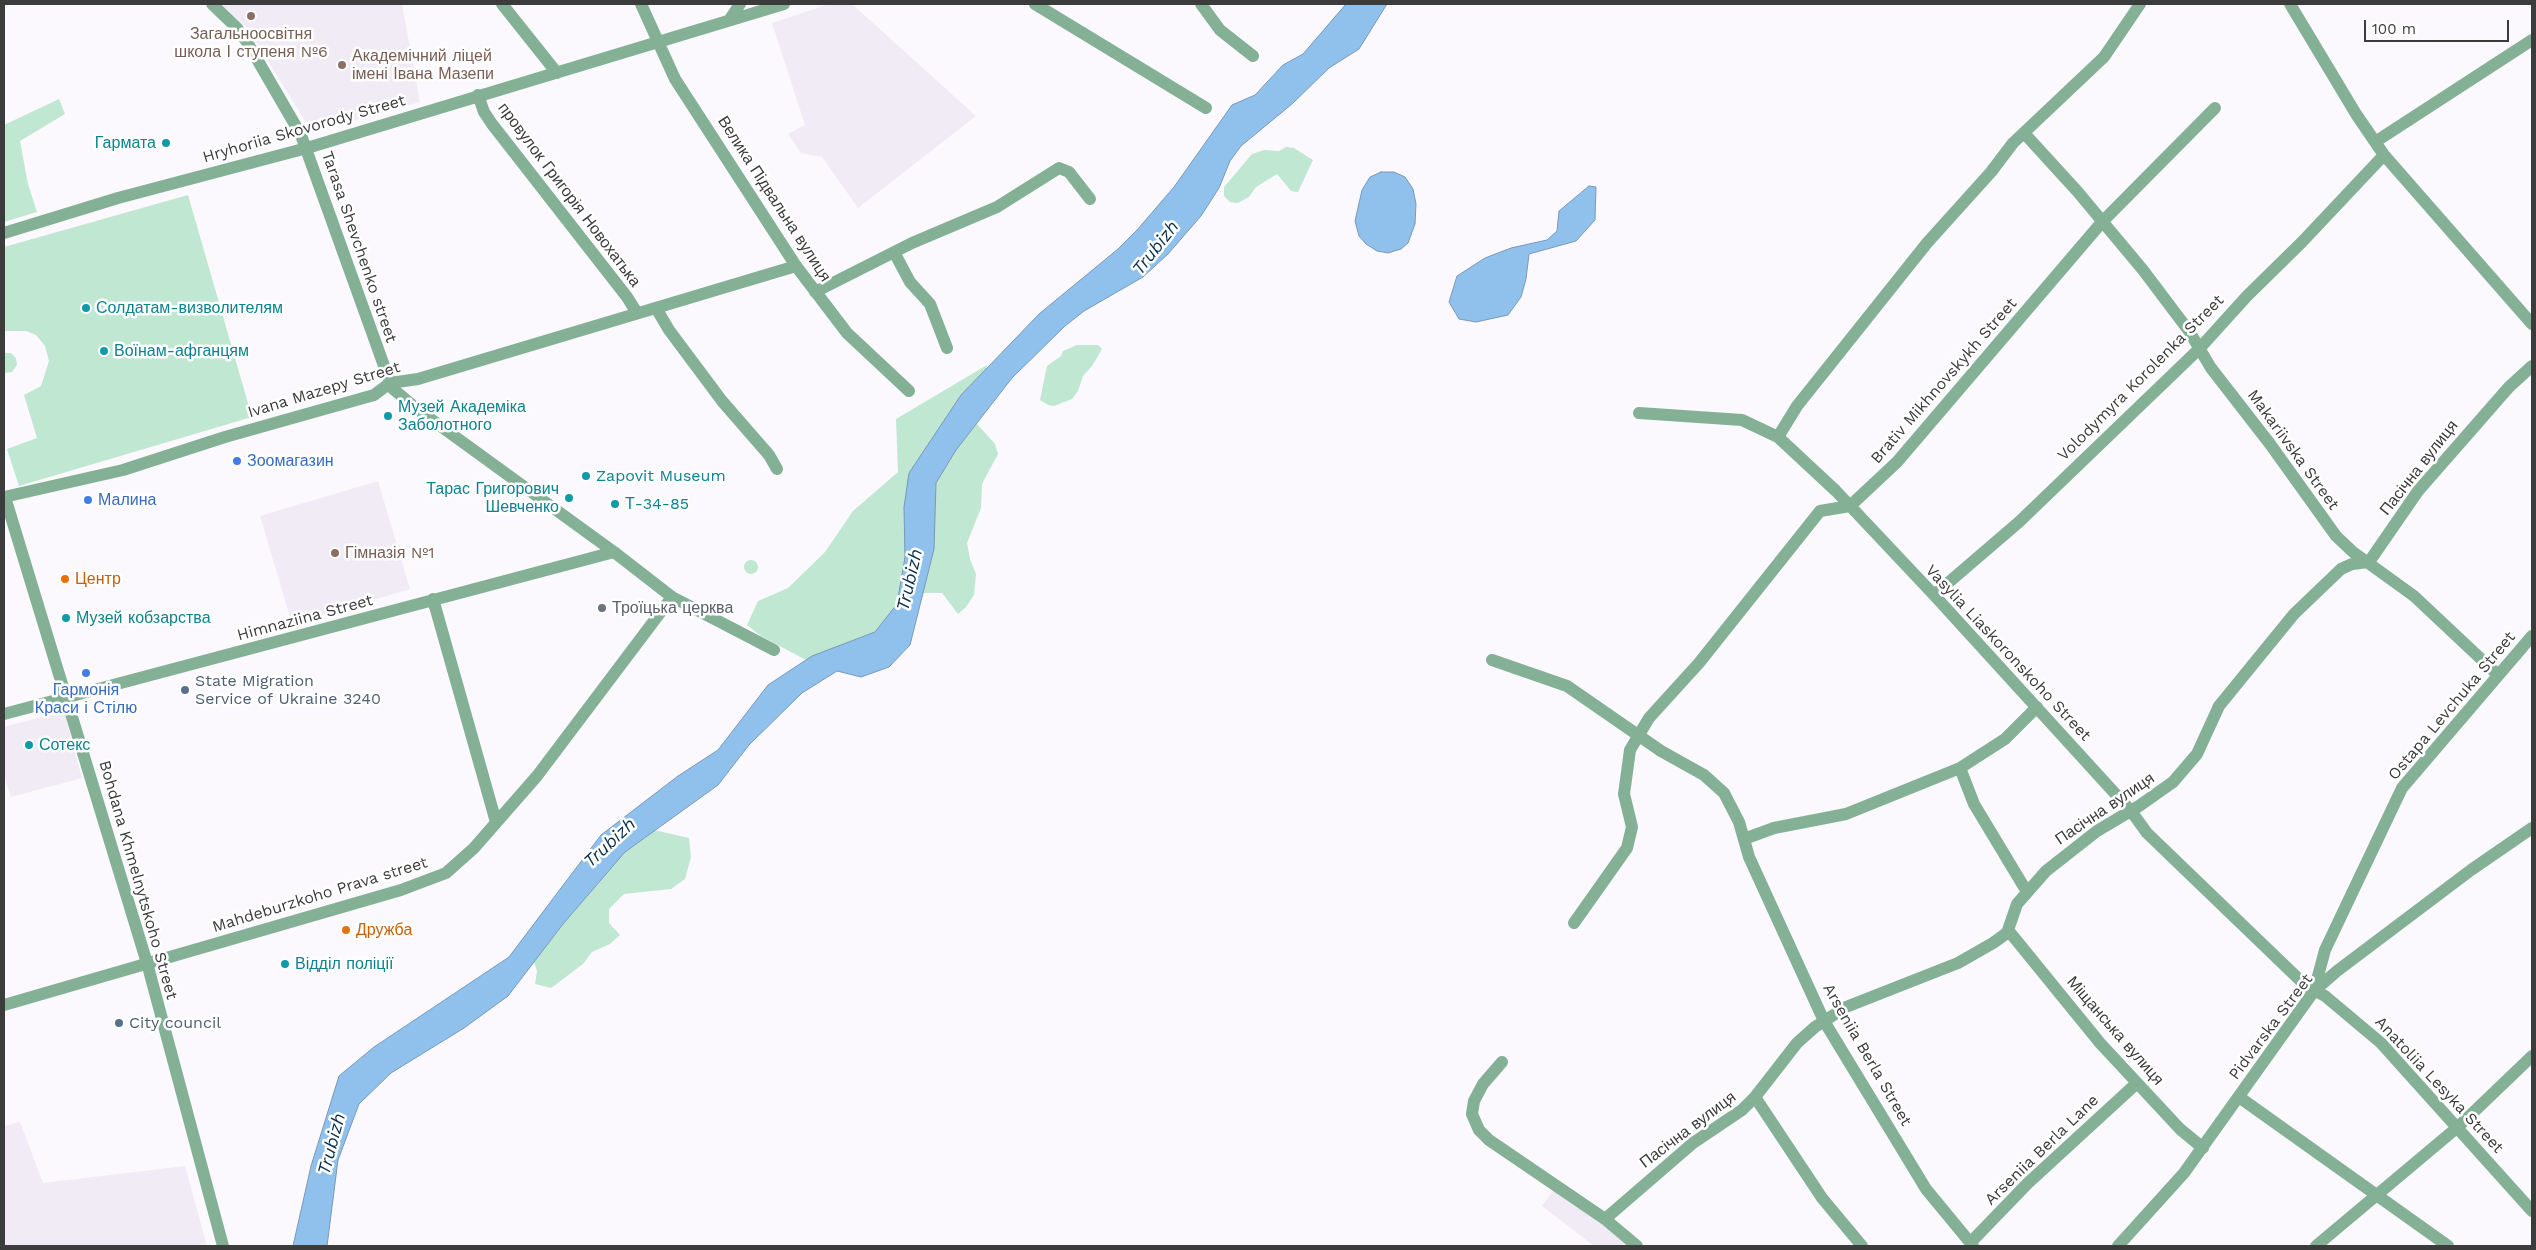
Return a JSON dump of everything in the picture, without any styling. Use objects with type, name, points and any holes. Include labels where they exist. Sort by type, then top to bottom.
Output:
[{"type":"street","name":"Tarasa Shevchenko street","points":[[212,4],[237,28],[248,42],[294,121],[307,148],[390,383],[396,392],[614,552],[672,597],[774,650]]},
{"type":"street","points":[[502,4],[557,72]]},
{"type":"street","name":"Велика Підвальна вулиця","points":[[641,4],[675,79],[796,266],[861,348],[909,391]]},
{"type":"street","points":[[730,19],[740,4]]},
{"type":"street","name":"Hryhoriia Skovorody Street","points":[[4,233],[118,198],[307,148],[784,4]]},
{"type":"street","points":[[1035,4],[1206,108]]},
{"type":"street","points":[[1201,4],[1220,30],[1254,56]]},
{"type":"street","points":[[1778,437],[1797,406],[1923,248],[2024,133],[2104,57],[2140,4]]},
{"type":"street","points":[[2290,4],[2384,155],[2532,324]]},
{"type":"street","points":[[2375,142],[2532,40]]},
{"type":"street","name":"провулок Григорія Новохатька","points":[[478,95],[484,112],[492,124],[627,297],[636,313]]},
{"type":"street","name":"Brativ Mikhnovskykh Street","points":[[1850,506],[1897,462],[2102,222],[2215,108]]},
{"type":"street","name":"Makariivska Street","points":[[2024,133],[2143,270],[2200,349],[2211,368],[2270,444],[2336,536],[2353,552],[2414,596],[2498,674]]},
{"type":"street","name":"Volodymyra Korolenka Street","points":[[1934,595],[2019,522],[2200,349],[2247,296],[2302,242],[2384,155]]},
{"type":"street","points":[[815,292],[894,252],[997,207],[1060,168],[1069,172],[1090,200]]},
{"type":"street","points":[[894,252],[910,282],[930,304],[947,348]]},
{"type":"street","name":"Ivana Mazepy Street","points":[[4,497],[123,470],[225,437],[374,395],[390,383],[428,376],[796,266]]},
{"type":"street","points":[[656,308],[717,395],[769,455],[777,469]]},
{"type":"street","name":"Пасічна вулиця","points":[[1605,1219],[1693,1143],[1733,1117],[1755,1096],[1797,1043],[1824,1021],[1846,1006],[1958,964],[1993,943],[2008,930],[2014,911],[2027,892],[2046,871],[2077,845],[2164,789],[2190,764],[2219,706],[2250,666],[2277,638],[2310,596],[2341,569],[2357,562],[2369,562],[2422,486],[2509,387],[2532,366]]},
{"type":"street","name":"Vasylia Liaskoronskoho Street","points":[[1640,413],[1742,420],[1778,437],[1850,506],[1934,595],[2131,811],[2147,833],[2306,986],[2314,991]]},
{"type":"street","name":"Bohdana Khmelnytskoho Street","points":[[4,497],[147,963],[223,1246]]},
{"type":"street","points":[[1574,923],[1628,848],[1632,827],[1624,794],[1630,750],[1637,735],[1656,709],[1699,663],[1733,622],[1820,510],[1850,506]]},
{"type":"street","name":"Himnaziina Street","points":[[4,714],[614,552]]},
{"type":"street","name":"Mahdeburzkoho Prava street","points":[[4,1005],[434,879],[453,868],[537,776],[672,597]]},
{"type":"street","points":[[433,599],[496,822]]},
{"type":"street","name":"Ostapa Levchuka Street","points":[[2314,991],[2325,950],[2402,788],[2532,636]]},
{"type":"street","name":"Arseniia Berla Street","points":[[1492,660],[1567,686],[1667,755],[1704,775],[1719,787],[1736,812],[1749,858],[1824,1021],[1926,1189],[1972,1245]]},
{"type":"street","points":[[1744,839],[1774,828],[1846,814],[1960,768],[2005,739],[2037,707]]},
{"type":"street","points":[[1960,768],[1978,811],[2027,892]]},
{"type":"street","name":"Pidvarska Street","points":[[2118,1246],[2172,1187],[2203,1148],[2314,991],[2337,970],[2471,870],[2532,828]]},
{"type":"street","name":"Міщанська вулиця","points":[[2008,930],[2100,1043],[2180,1129],[2203,1148]]},
{"type":"street","name":"Anatoliia Lesyka Street","points":[[2314,991],[2325,996],[2380,1043],[2458,1126],[2532,1211]]},
{"type":"street","points":[[2316,1246],[2458,1126],[2532,1056]]},
{"type":"street","points":[[1502,1062],[1483,1084],[1474,1101],[1472,1114],[1479,1130],[1489,1140],[1605,1219],[1638,1246]]},
{"type":"street","name":"Arseniia Berla Lane","points":[[1972,1245],[2028,1183],[2137,1082]]},
{"type":"street","points":[[1755,1096],[1822,1198],[1862,1246]]},
{"type":"street","points":[[2239,1097],[2276,1121],[2375,1195],[2448,1246]]},
{"type":"shaded area","name":"Академічний ліцей імені Івана Мазепи","points":[[221,4],[402,4],[420,102],[312,132],[248,29]]},
{"type":"shaded area","points":[[829,4],[852,4],[976,116],[858,208],[822,157],[801,153],[788,134],[805,125],[772,23]]},
{"type":"shaded area","name":"Гімназія №1","points":[[378,481],[410,589],[292,624],[260,516]]},
{"type":"shaded area","points":[[64,711],[82,778],[11,797],[4,775],[4,727]]},
{"type":"shaded area","points":[[20,1122],[43,1183],[185,1166],[207,1246],[4,1246],[4,1126]]},
{"type":"shaded area","points":[[1556,1186],[1640,1246],[1594,1246],[1542,1206]]},
{"type":"green space","points":[[59,99],[65,114],[20,141],[28,184],[37,212],[4,222],[4,125]]},
{"type":"green space","points":[[1286,147],[1294,148],[1313,160],[1298,192],[1291,191],[1277,174],[1256,187],[1249,197],[1238,203],[1230,202],[1224,196],[1224,187],[1252,154],[1264,150],[1279,151]]},
{"type":"green space","points":[[188,195],[252,417],[19,486],[7,449],[37,438],[24,395],[41,386],[49,361],[45,346],[36,335],[26,331],[4,331],[4,247]]},
{"type":"green space","points":[[1077,345],[1098,345],[1102,349],[1092,366],[1083,376],[1078,391],[1072,399],[1054,406],[1048,405],[1040,400],[1047,366],[1061,356],[1063,351]]},
{"type":"green space","points":[[4,353],[11,353],[16,358],[17,365],[12,372],[4,373]]},
{"type":"green space","points":[[987,365],[977,424],[995,444],[998,454],[982,484],[981,508],[967,543],[970,559],[976,574],[974,595],[966,607],[958,614],[942,593],[922,593],[897,604],[875,632],[806,660],[761,636],[747,625],[758,601],[788,588],[825,552],[853,511],[898,472],[896,419]]},
{"type":"green space","points":[[751,560],[756,562],[758,567],[756,572],[751,574],[746,572],[744,567],[746,562]]},
{"type":"green space","points":[[654,830],[689,838],[691,857],[685,879],[671,889],[624,894],[609,909],[609,923],[620,935],[610,944],[592,952],[583,964],[551,988],[535,984],[537,971],[534,962],[563,924],[625,852]]},
{"type":"water","name":"Trubizh","points":[[1346,4],[1387,4],[1359,49],[1329,68],[1292,104],[1241,146],[1230,161],[1219,188],[1201,216],[1168,254],[1143,277],[1084,311],[1065,326],[1012,378],[956,450],[936,483],[934,549],[910,645],[889,667],[861,677],[837,671],[802,693],[749,745],[718,785],[625,852],[563,924],[508,996],[464,1028],[391,1073],[359,1104],[338,1160],[327,1246],[293,1246],[311,1166],[339,1076],[374,1047],[509,957],[601,835],[678,776],[718,750],[768,685],[812,656],[875,632],[897,604],[905,557],[904,507],[909,473],[961,395],[1039,314],[1118,249],[1137,230],[1174,187],[1232,105],[1255,95],[1283,65],[1303,54]]},
{"type":"water","points":[[1381,172],[1394,172],[1405,177],[1413,189],[1416,204],[1415,224],[1408,243],[1401,249],[1388,253],[1377,251],[1366,244],[1359,236],[1355,221],[1362,190],[1370,177]]},
{"type":"water","points":[[1589,186],[1596,187],[1595,220],[1576,241],[1529,254],[1526,279],[1521,297],[1508,315],[1476,322],[1459,319],[1449,302],[1457,276],[1485,258],[1511,248],[1547,240],[1557,231],[1559,211]]},
{"type":"place","name":"Загальноосвітня школа І ступеня №6","points":[[251,16]]},
{"type":"place","name":"Академічний ліцей імені Івана Мазепи","points":[[342,65]]},
{"type":"place","name":"Гармата","points":[[166,143]]},
{"type":"place","name":"Солдатам-визволителям","points":[[86,308]]},
{"type":"place","name":"Воїнам-афганцям","points":[[104,351]]},
{"type":"place","name":"Музей Академіка Заболотного","points":[[388,416]]},
{"type":"place","name":"Зоомагазин","points":[[237,461]]},
{"type":"place","name":"Zapovit Museum","points":[[586,476]]},
{"type":"place","name":"Тарас Григорович Шевченко","points":[[569,498]]},
{"type":"place","name":"Малина","points":[[88,500]]},
{"type":"place","name":"Т-34-85","points":[[615,504]]},
{"type":"place","name":"Гімназія №1","points":[[335,553]]},
{"type":"place","name":"Центр","points":[[65,579]]},
{"type":"place","name":"Троїцька церква","points":[[602,608]]},
{"type":"place","name":"Музей кобзарства","points":[[66,618]]},
{"type":"place","name":"Гармонія Краси і Стілю","points":[[86,673]]},
{"type":"place","name":"State Migration Service of Ukraine 3240","points":[[185,690]]},
{"type":"place","name":"Сотекс","points":[[29,745]]},
{"type":"place","name":"Дружба","points":[[346,930]]},
{"type":"place","name":"Відділ поліції","points":[[285,964]]},
{"type":"place","name":"City council","points":[[119,1023]]}]
